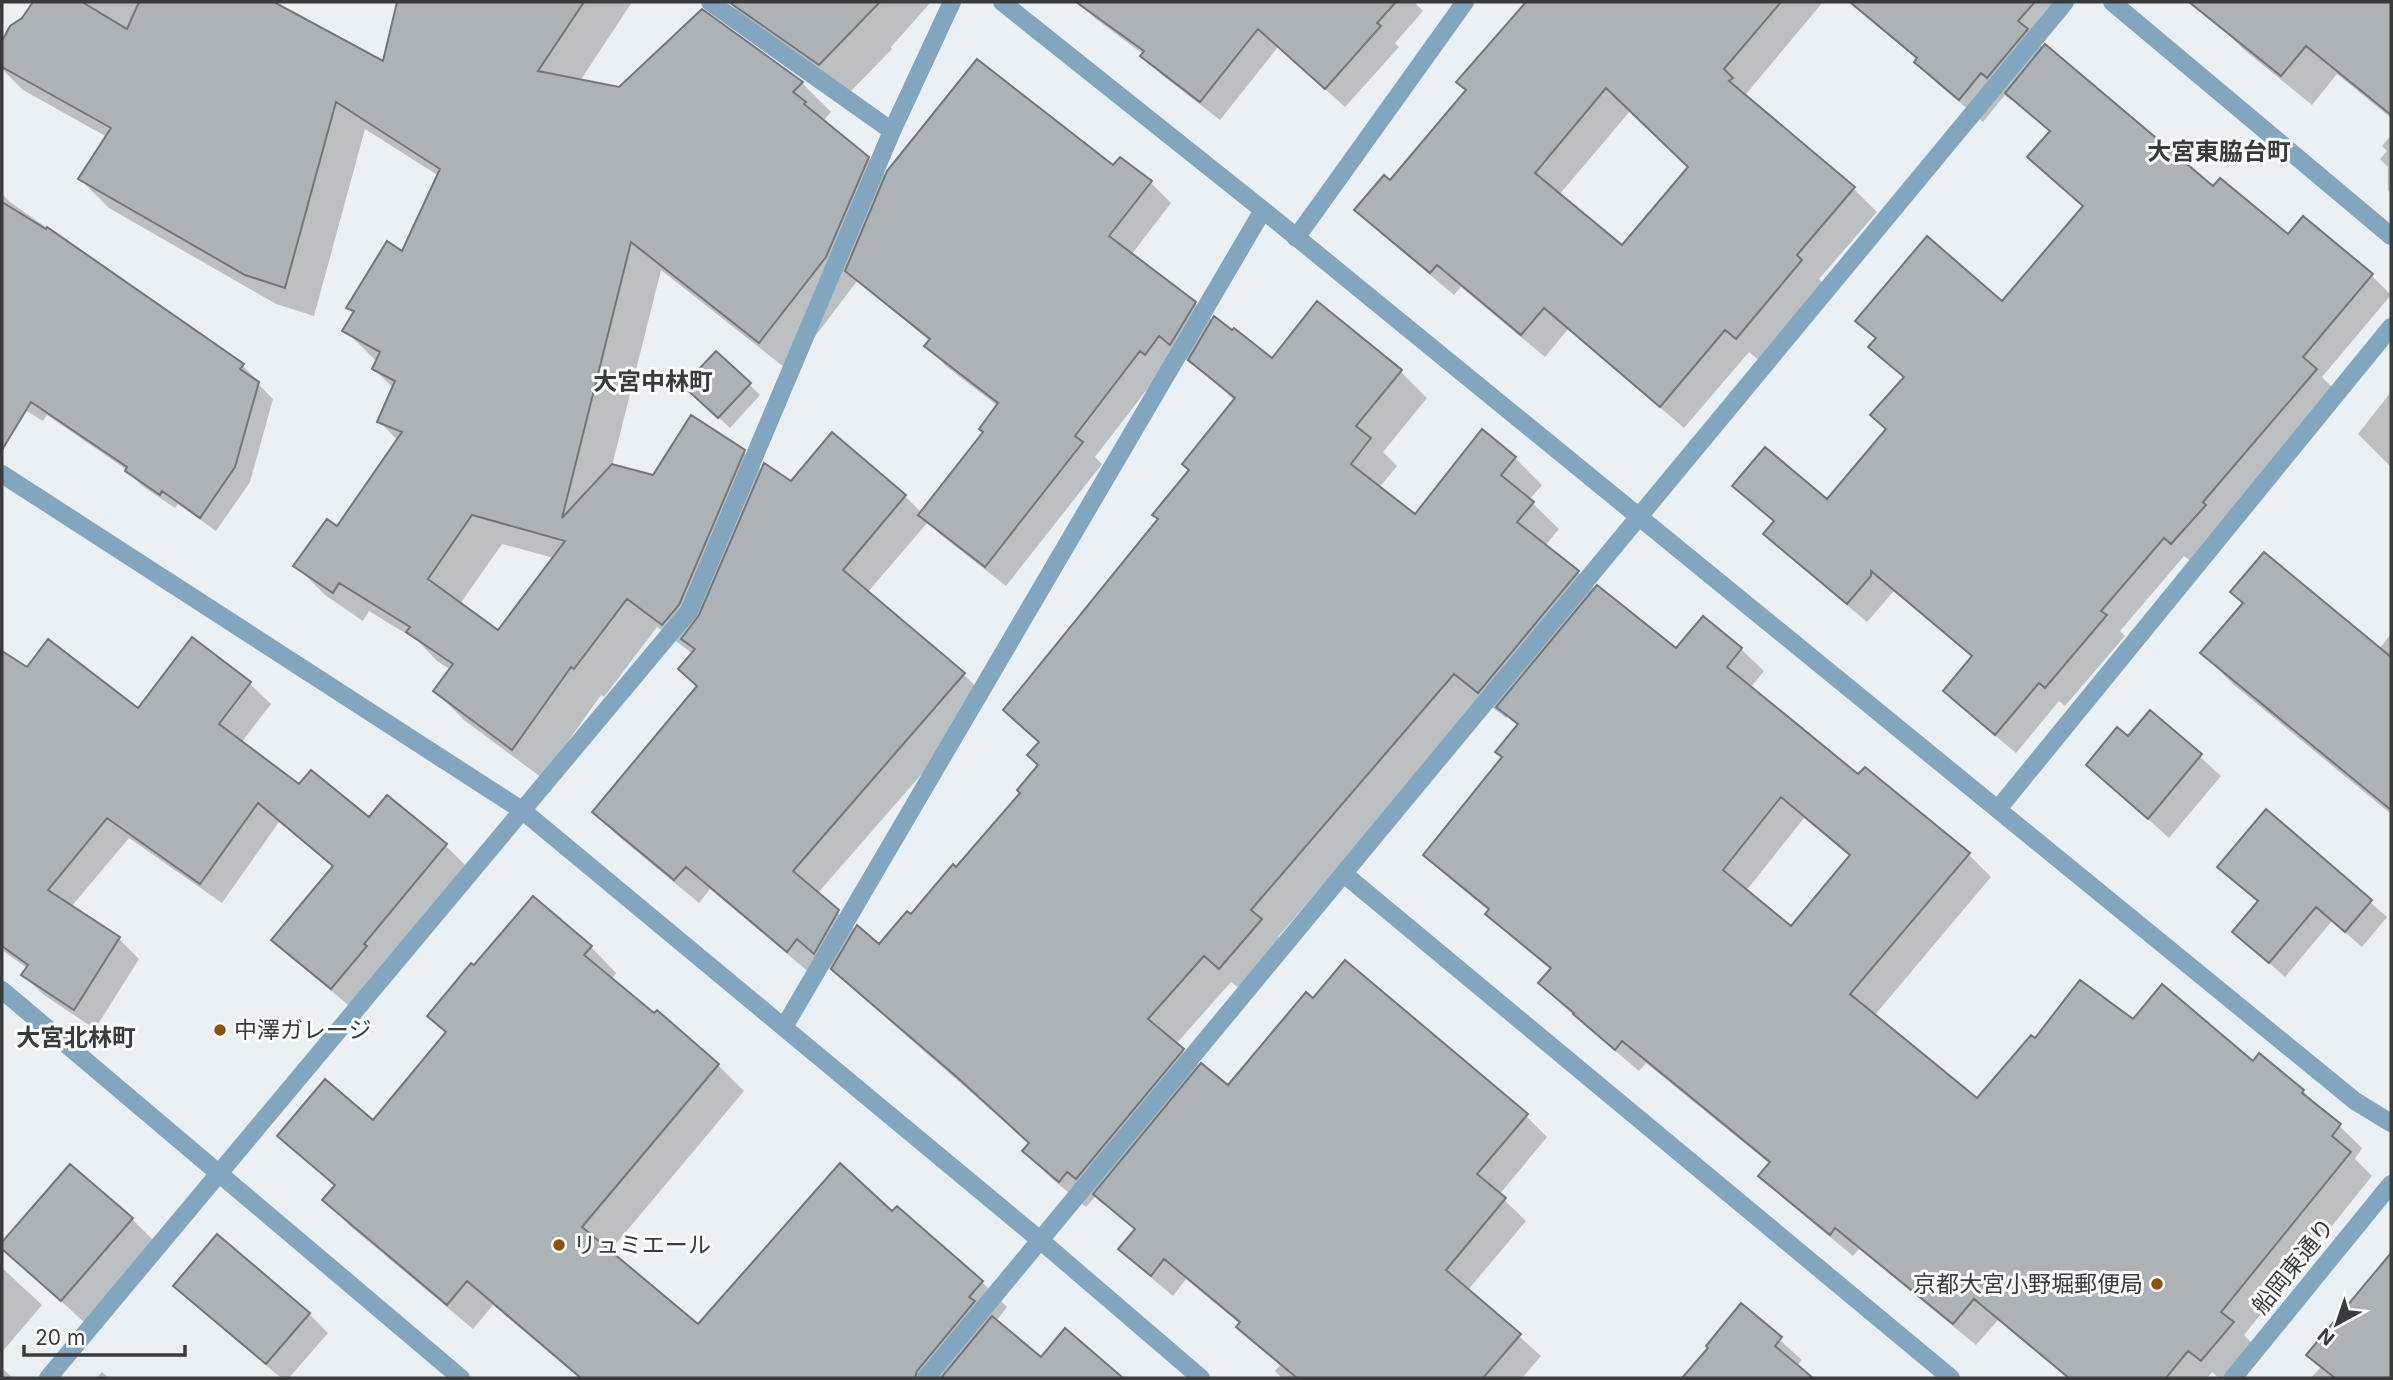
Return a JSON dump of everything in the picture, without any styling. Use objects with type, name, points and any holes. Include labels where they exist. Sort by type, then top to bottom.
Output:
[{"type":"street","points":[[710,2],[892,131]]},
{"type":"street","points":[[48,1378],[689,611],[892,131],[953,2]]},
{"type":"street","points":[[1002,2],[1263,210],[2355,1101],[2391,1123]]},
{"type":"street","points":[[1296,238],[1465,2]]},
{"type":"street","points":[[926,1378],[2065,2]]},
{"type":"street","points":[[2112,2],[2391,236]]},
{"type":"street","points":[[783,1027],[1263,210]]},
{"type":"street","points":[[1998,810],[2391,327]]},
{"type":"street","points":[[2,474],[523,811],[1040,1240],[1201,1378]]},
{"type":"street","points":[[1344,874],[1951,1378]]},
{"type":"street","points":[[2,990],[461,1378]]},
{"type":"street","name":"船岡東通り","points":[[2233,1378],[2391,1184]]},
{"type":"building","points":[[33,2],[82,2],[127,29],[139,2],[274,2],[383,61],[397,2],[584,2],[538,71],[619,87],[702,9],[803,82],[793,92],[869,157],[826,257],[759,343],[631,242],[562,518],[612,464],[653,475],[691,415],[745,450],[679,605],[662,625],[627,599],[574,669],[571,667],[512,750],[433,691],[453,664],[406,632],[410,627],[339,583],[333,593],[293,566],[327,519],[337,526],[402,432],[377,422],[395,381],[372,369],[380,352],[342,331],[354,311],[346,308],[387,241],[402,251],[440,169],[336,102],[285,288],[245,275],[78,179],[111,128],[2,67],[2,41],[10,26],[22,18]],"holes":[[[472,515],[565,541],[498,630],[428,579]]]},
{"type":"building","points":[[729,2],[880,2],[819,65]]},
{"type":"building","points":[[1076,2],[1396,2],[1377,23],[1381,26],[1325,89],[1258,29],[1200,102],[1140,56],[1144,51]]},
{"type":"building","points":[[1526,2],[1781,2],[1724,69],[1733,78],[1729,81],[1855,187],[1797,255],[1802,260],[1736,339],[1725,330],[1660,407],[1544,308],[1521,335],[1437,265],[1430,273],[1354,210],[1384,175],[1390,180],[1466,90],[1456,82]],"holes":[[[1606,88],[1688,167],[1622,245],[1535,173]]]},
{"type":"building","points":[[1850,2],[2035,2],[2018,21],[2028,29],[1987,78],[1981,73],[1959,100],[1914,62],[1917,58]]},
{"type":"building","points":[[2189,2],[2391,2],[2391,115],[2306,46],[2281,76]]},
{"type":"building","points":[[2045,44],[2213,186],[2220,178],[2288,234],[2303,216],[2373,274],[2303,357],[2317,369],[2203,502],[2206,505],[2171,544],[2164,538],[2101,611],[2107,615],[2045,688],[2039,683],[1995,735],[1943,691],[1972,656],[1871,571],[1871,576],[1847,604],[1763,534],[1774,521],[1732,486],[1765,447],[1827,499],[1886,429],[1870,415],[1904,377],[1868,347],[1876,338],[1855,321],[1927,236],[2002,301],[2083,206],[2027,157],[2050,131],[2005,93]]},
{"type":"building","points":[[977,59],[1113,165],[1120,157],[1152,181],[1109,236],[1196,302],[1170,345],[1159,336],[1145,355],[1140,351],[1075,436],[1083,442],[985,567],[918,515],[983,432],[979,429],[998,403],[924,346],[930,339],[845,271],[887,171]]},
{"type":"building","points":[[2,202],[46,229],[47,227],[244,364],[240,369],[259,382],[235,467],[200,518],[162,491],[160,495],[125,471],[127,467],[31,402],[2,450]]},
{"type":"building","points":[[1317,301],[1402,370],[1356,426],[1371,438],[1351,464],[1415,514],[1482,429],[1516,457],[1501,475],[1534,502],[1517,522],[1579,571],[1478,693],[1454,674],[1251,910],[1262,919],[1219,969],[1204,956],[1148,1019],[1184,1049],[1076,1179],[1067,1172],[1059,1182],[1022,1151],[1029,1143],[831,969],[857,925],[879,944],[907,911],[911,914],[953,864],[956,867],[1020,793],[1017,790],[1038,765],[1027,755],[1039,742],[1003,710],[1158,519],[1152,515],[1189,470],[1182,464],[1235,398],[1188,360],[1214,316],[1272,358]]},
{"type":"building","points":[[716,351],[751,383],[718,418],[683,386]]},
{"type":"building","points":[[832,432],[906,495],[843,570],[965,673],[793,871],[839,910],[814,954],[797,939],[787,952],[686,867],[674,880],[592,812],[697,686],[678,669],[695,649],[681,639],[699,615],[764,463],[791,481]]},
{"type":"building","points":[[2264,552],[2391,657],[2391,810],[2200,653],[2243,603],[2230,592]]},
{"type":"building","points":[[1597,585],[1676,648],[1703,616],[1742,648],[1727,667],[1858,774],[1865,767],[1970,853],[1850,994],[1977,1098],[2031,1035],[2035,1038],[2080,980],[2133,1019],[2162,984],[2253,1061],[2259,1053],[2304,1090],[2302,1093],[2341,1124],[2332,1136],[2351,1152],[2221,1312],[2234,1322],[2201,1361],[2188,1351],[2166,1378],[2069,1378],[1974,1299],[1953,1324],[1835,1228],[1830,1235],[1758,1176],[1770,1162],[1622,1041],[1615,1050],[1573,1014],[1538,983],[1551,968],[1485,914],[1489,909],[1423,855],[1502,757],[1495,752],[1518,724],[1496,707]],"holes":[[[1781,797],[1850,855],[1791,926],[1723,870]]]},
{"type":"building","points":[[192,637],[251,682],[219,724],[299,784],[311,770],[369,817],[387,795],[447,844],[364,944],[367,946],[331,989],[271,940],[333,866],[258,803],[200,884],[107,818],[48,890],[120,937],[74,1010],[21,975],[28,965],[2,946],[2,651],[27,667],[48,639],[138,708]]},
{"type":"building","points":[[2150,710],[2202,754],[2148,819],[2086,765],[2117,727],[2128,736]]},
{"type":"building","points":[[2266,809],[2372,900],[2345,932],[2316,907],[2269,963],[2232,932],[2258,901],[2217,867]]},
{"type":"building","points":[[533,896],[592,946],[584,955],[654,1013],[657,1010],[719,1064],[582,1227],[698,1324],[840,1163],[892,1211],[897,1206],[983,1281],[969,1297],[975,1301],[917,1371],[915,1378],[581,1378],[467,1281],[447,1305],[322,1200],[335,1185],[277,1136],[325,1079],[373,1120],[446,1032],[427,1016],[471,963],[474,965]]},
{"type":"building","points":[[1345,960],[1528,1114],[1477,1174],[1506,1198],[1446,1270],[1521,1334],[1483,1378],[1297,1378],[1236,1327],[1240,1322],[1164,1259],[1151,1276],[1118,1249],[1135,1229],[1093,1194],[1201,1063],[1228,1085],[1306,992],[1313,998]]},
{"type":"building","points":[[70,1164],[133,1218],[61,1301],[2,1249],[2,1242]]},
{"type":"building","points":[[217,1234],[310,1313],[266,1364],[173,1286]]},
{"type":"building","points":[[2391,1253],[2391,1378],[2335,1378],[2306,1355]]},
{"type":"building","points":[[1741,1303],[1782,1337],[1775,1346],[1813,1378],[1682,1378]]},
{"type":"building","points":[[992,1316],[1041,1357],[1065,1328],[1123,1378],[941,1378]]},
{"type":"place","name":"中澤ガレージ","points":[[220,1030]]},
{"type":"place","name":"リュミエール","points":[[559,1245]]},
{"type":"place","name":"京都大宮小野堀郵便局","points":[[2157,1284]]},
{"type":"district","name":"大宮東脇台町","points":[[2219,152]]},
{"type":"district","name":"大宮中林町","points":[[653,382]]},
{"type":"district","name":"大宮北林町","points":[[76,1038]]}]
